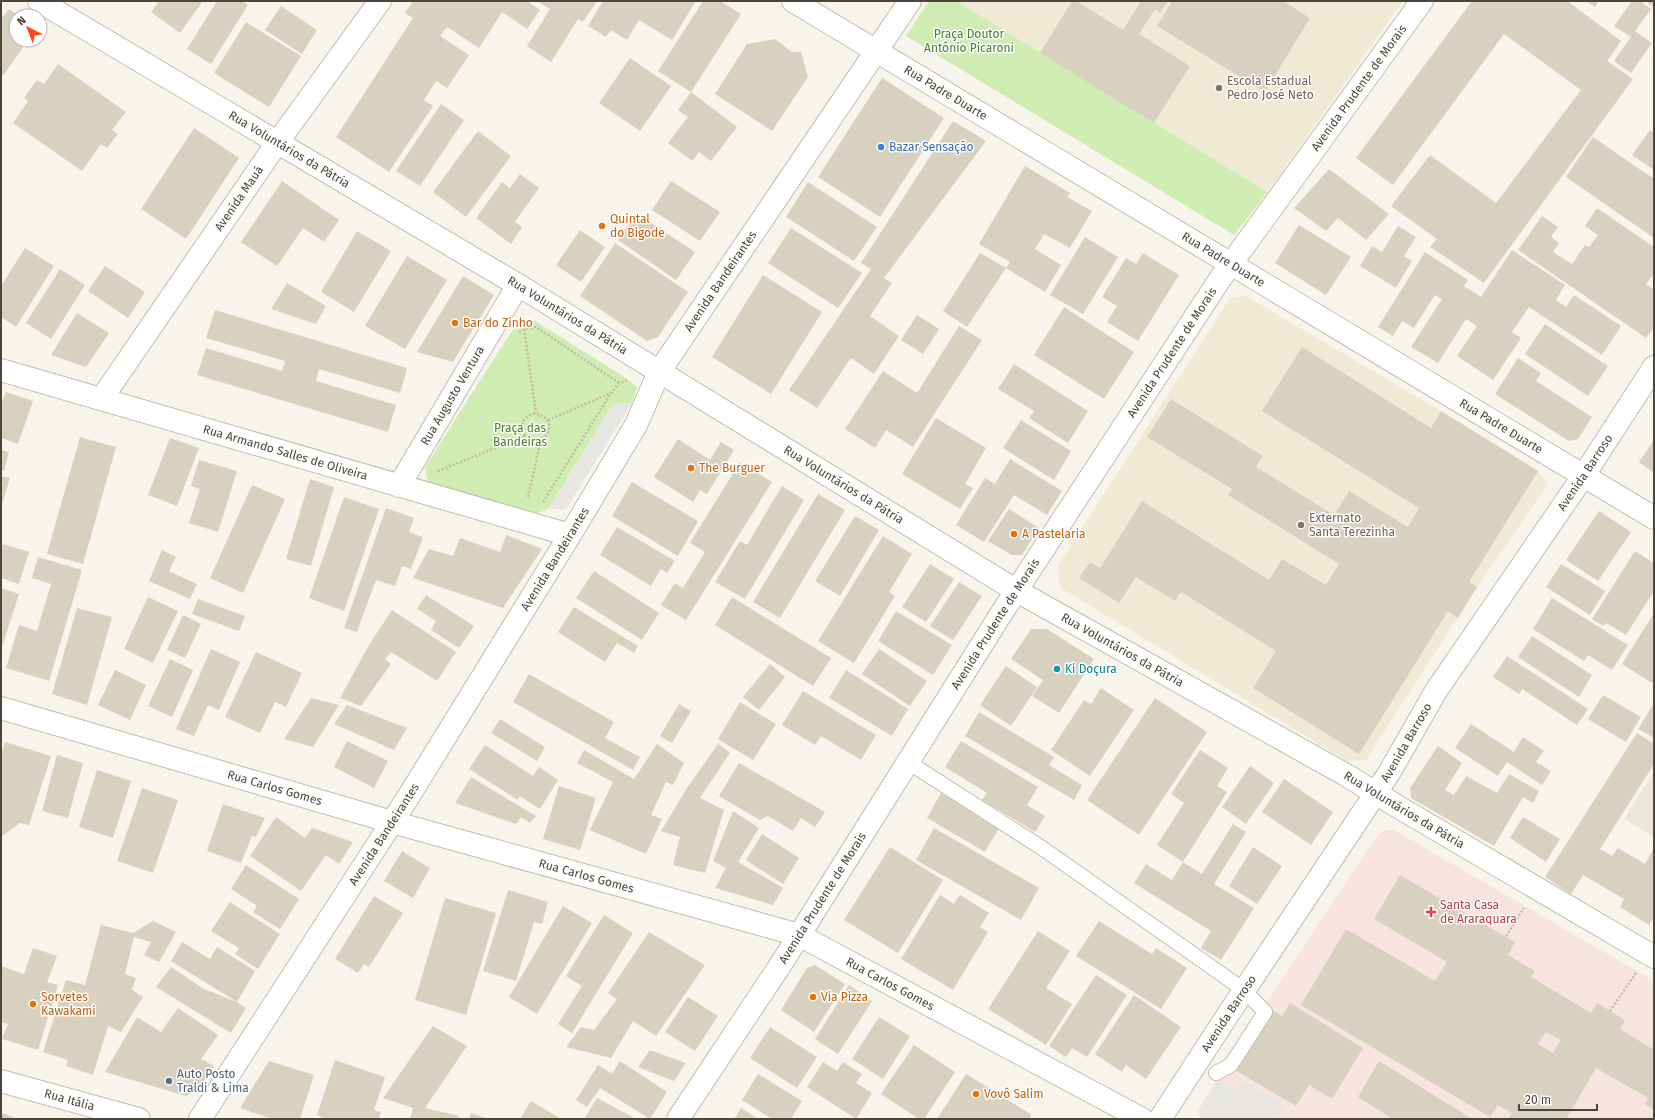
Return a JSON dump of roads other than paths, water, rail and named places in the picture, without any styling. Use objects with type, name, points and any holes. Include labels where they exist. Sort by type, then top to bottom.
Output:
[{"type":"street","name":"Rua Voluntários da Pátria","points":[[39,1],[518,285],[1017,591],[1346,775],[1646,963]]},
{"type":"street","name":"Avenida Mauá","points":[[102,398],[277,143],[380,1]]},
{"type":"street","name":"Rua Padre Duarte","points":[[793,1],[1654,518]]},
{"type":"street","name":"Avenida Bandeirantes","points":[[200,1119],[392,822],[570,535],[636,425],[659,372],[910,1]]},
{"type":"street","name":"Avenida Prudente de Morais","points":[[678,1119],[799,935],[1017,591],[1230,263],[1422,1]]},
{"type":"street","name":"Rua Augusto Ventura","points":[[399,486],[518,285]]},
{"type":"street","name":"Avenida Barroso","points":[[1160,1119],[1389,773],[1436,691],[1584,475],[1654,367]]},
{"type":"street","name":"Rua Armando Salles de Oliveira","points":[[1,370],[102,398],[399,486],[524,512],[570,535]]},
{"type":"street","name":"Rua Carlos Gomes","points":[[1,708],[392,822],[799,935],[1142,1119]]},
{"type":"street","name":"Rua Itália","points":[[1,1081],[139,1119]]},
{"type":"lane","points":[[908,762],[1046,850],[1244,990],[1265,1012],[1231,1065],[1216,1073]]},
{"type":"place","name":"Escola Estadual Pedro José Neto","points":[[1219,88]]},
{"type":"place","name":"Bazar Sensação","points":[[881,147]]},
{"type":"place","name":"Quintal do Bigode","points":[[602,226]]},
{"type":"place","name":"Bar do Zinho","points":[[455,323]]},
{"type":"place","name":"The Burguer","points":[[691,468]]},
{"type":"place","name":"Externato Santa Terezinha","points":[[1301,525]]},
{"type":"place","name":"A Pastelaria","points":[[1014,534]]},
{"type":"place","name":"Ki Doçura","points":[[1057,669]]},
{"type":"place","name":"Santa Casa de Araraquara","points":[[1431,912]]},
{"type":"place","name":"Via Pizza","points":[[813,997]]},
{"type":"place","name":"Sorvetes Kawakami","points":[[33,1004]]},
{"type":"place","name":"Auto Posto Traldi & Lima","points":[[169,1081]]},
{"type":"place","name":"Vovô Salim","points":[[976,1094]]},
{"type":"park label","name":"Praça Doutor Antônio Picaroni","points":[[969,41]]},
{"type":"park label","name":"Praça das Bandeiras","points":[[520,435]]}]
